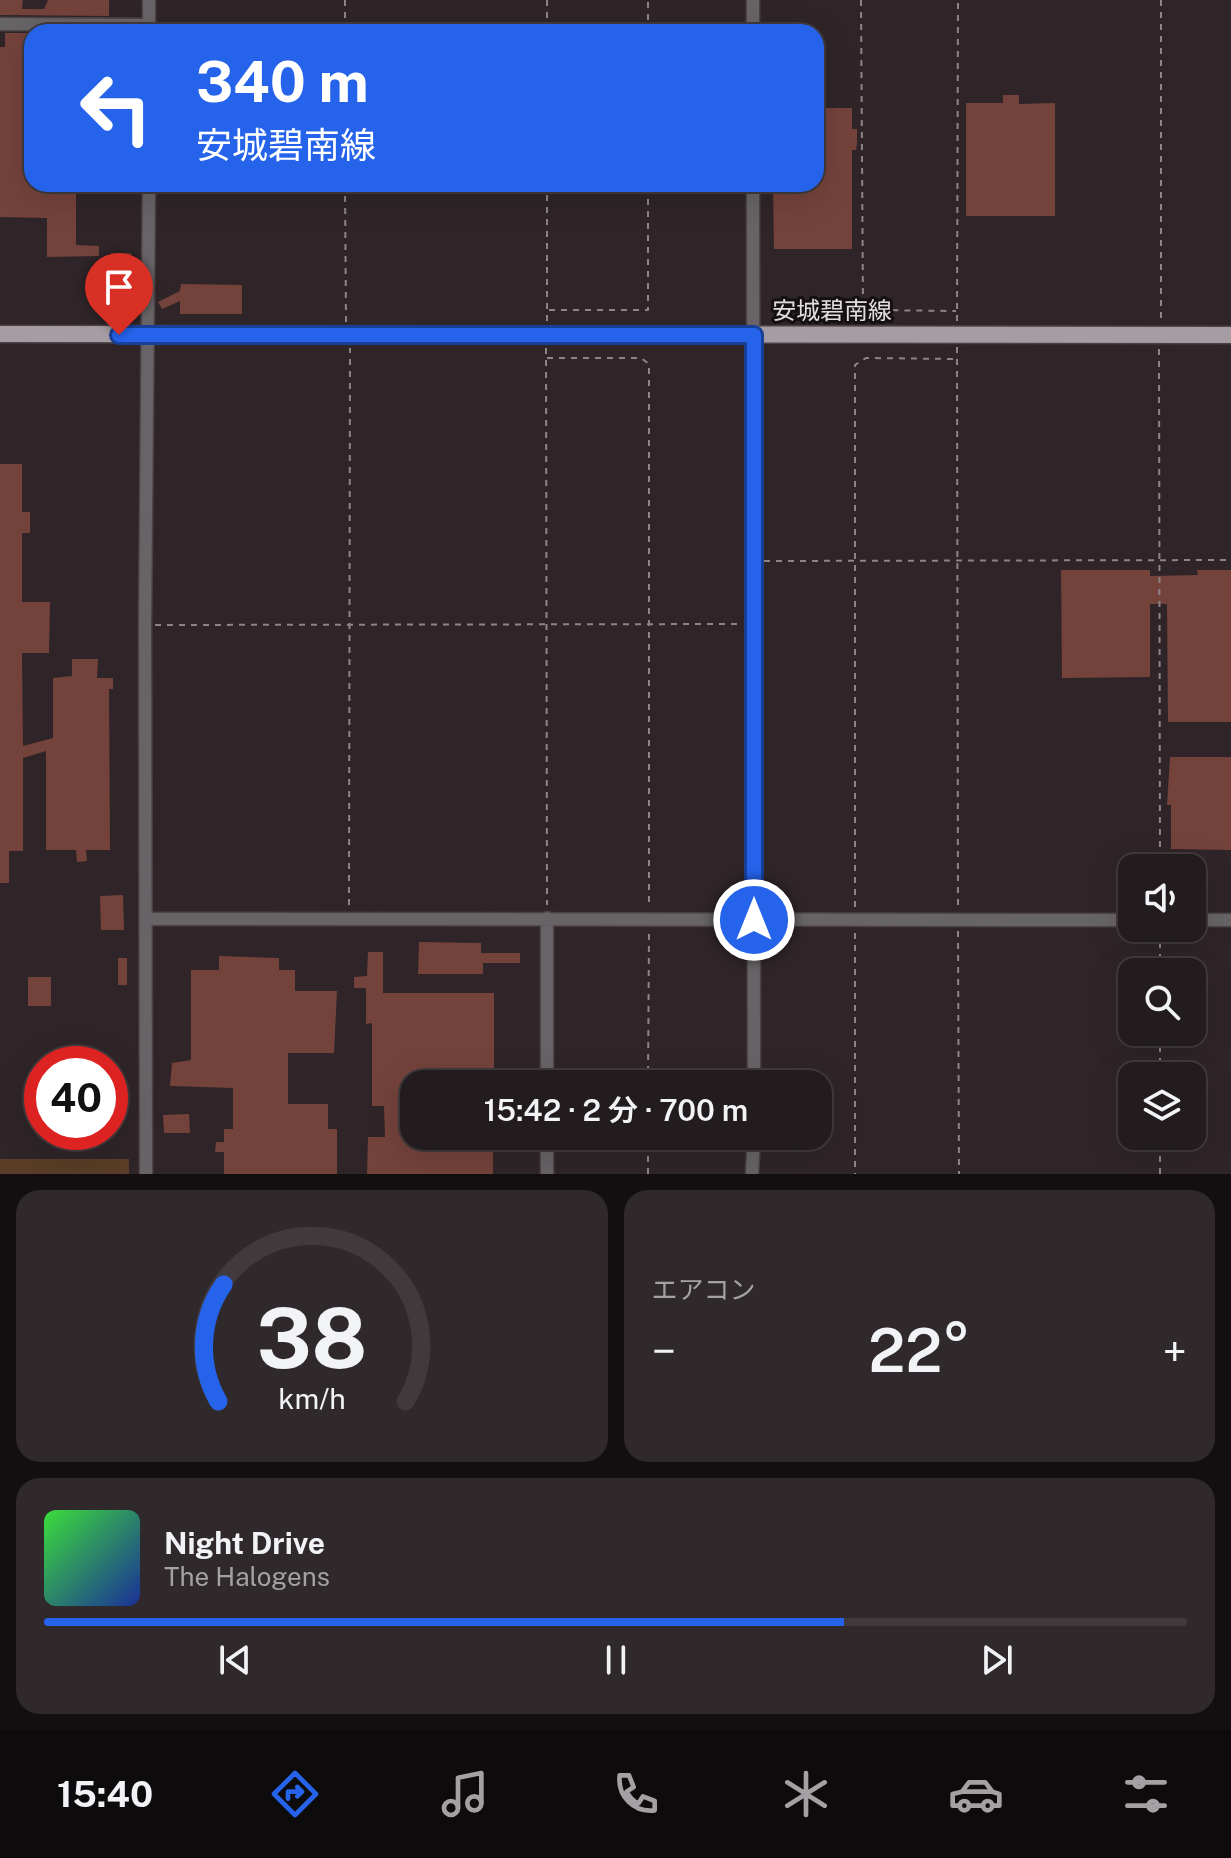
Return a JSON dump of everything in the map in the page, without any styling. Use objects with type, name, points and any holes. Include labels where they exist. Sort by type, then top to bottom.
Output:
[{"type":"main road","name":"安城碧南線","points":[[0,334],[1231,335]]},
{"type":"street","points":[[149,0],[149,24]]},
{"type":"street","points":[[753,0],[753,24]]},
{"type":"street","points":[[0,24],[24,25]]},
{"type":"street","points":[[146,1174],[145,625],[149,192]]},
{"type":"street","points":[[753,192],[754,1070]]},
{"type":"street","points":[[547,918],[547,1070]]},
{"type":"street","points":[[146,919],[1118,920]]},
{"type":"street","points":[[1206,920],[1231,920]]},
{"type":"street","points":[[547,1150],[547,1174]]},
{"type":"street","points":[[752,1174],[753,1150]]},
{"type":"path","points":[[345,0],[345,24]]},
{"type":"path","points":[[547,0],[547,24]]},
{"type":"path","points":[[648,0],[648,24]]},
{"type":"path","points":[[861,0],[863,305],[870,310],[957,311]]},
{"type":"path","points":[[958,0],[959,1174]]},
{"type":"path","points":[[1160,854],[1161,0]]},
{"type":"path","points":[[345,192],[350,625],[349,919]]},
{"type":"path","points":[[547,192],[547,918]]},
{"type":"path","points":[[547,310],[648,310],[648,192]]},
{"type":"path","points":[[547,358],[641,358],[649,364],[648,1070]]},
{"type":"path","points":[[855,1174],[855,365],[866,358],[957,359]]},
{"type":"path","points":[[754,561],[1231,560]]},
{"type":"path","points":[[145,625],[754,624]]},
{"type":"path","points":[[648,1150],[648,1174]]},
{"type":"path","points":[[1160,1150],[1160,1174]]},
{"type":"shaded area","points":[[0,1159],[129,1159],[129,1174],[0,1174]]},
{"type":"building","points":[[0,0],[23,0],[22,9],[44,9],[48,0],[109,0],[109,16],[0,15]]},
{"type":"building","points":[[5,33],[24,33],[24,192],[76,192],[76,245],[99,246],[99,256],[47,257],[47,218],[0,217],[0,47],[5,47]]},
{"type":"building","points":[[1003,95],[1019,95],[1019,104],[1055,103],[1055,216],[966,216],[966,103],[1003,103]]},
{"type":"building","points":[[824,108],[852,108],[852,129],[857,129],[857,143],[856,150],[852,150],[852,249],[774,249],[773,192],[824,192]]},
{"type":"building","points":[[111,253],[131,253],[131,307],[126,314],[111,313]]},
{"type":"building","points":[[181,284],[242,285],[242,314],[180,314],[180,301],[162,309],[158,302],[180,291]]},
{"type":"building","points":[[0,464],[22,464],[22,512],[30,512],[30,533],[22,533],[22,602],[50,602],[49,653],[22,653],[23,746],[53,738],[53,678],[72,676],[72,659],[98,659],[97,678],[113,678],[113,689],[109,689],[110,850],[86,850],[87,861],[77,862],[76,850],[46,850],[46,751],[23,758],[23,851],[9,851],[9,883],[0,883]]},
{"type":"building","points":[[1061,570],[1150,570],[1150,576],[1198,575],[1197,570],[1231,570],[1231,722],[1168,722],[1167,604],[1150,604],[1150,677],[1062,678]]},
{"type":"building","points":[[1170,757],[1231,757],[1231,850],[1171,849],[1171,805],[1167,805]]},
{"type":"building","points":[[123,895],[124,930],[101,930],[100,896]]},
{"type":"building","points":[[419,942],[481,943],[481,953],[520,953],[520,963],[483,963],[483,974],[418,974]]},
{"type":"building","points":[[368,952],[383,952],[383,993],[494,993],[494,1070],[400,1070],[400,1150],[493,1150],[493,1174],[367,1174],[368,1137],[385,1137],[384,1106],[372,1106],[372,1023],[366,1024],[366,988],[354,988],[354,977],[367,976]]},
{"type":"building","points":[[219,956],[279,958],[279,970],[295,970],[295,991],[337,991],[334,1053],[288,1053],[288,1104],[328,1104],[328,1129],[337,1129],[337,1174],[224,1174],[224,1152],[215,1152],[216,1142],[224,1142],[224,1129],[233,1129],[233,1088],[170,1086],[172,1063],[191,1060],[191,970],[219,970]]},
{"type":"building","points":[[118,958],[127,958],[127,985],[118,985]]},
{"type":"building","points":[[28,977],[51,977],[51,1006],[28,1006]]},
{"type":"building","points":[[189,1114],[190,1133],[164,1133],[163,1115]]},
{"type":"route","points":[[119,335],[754,335],[754,920]]}]
